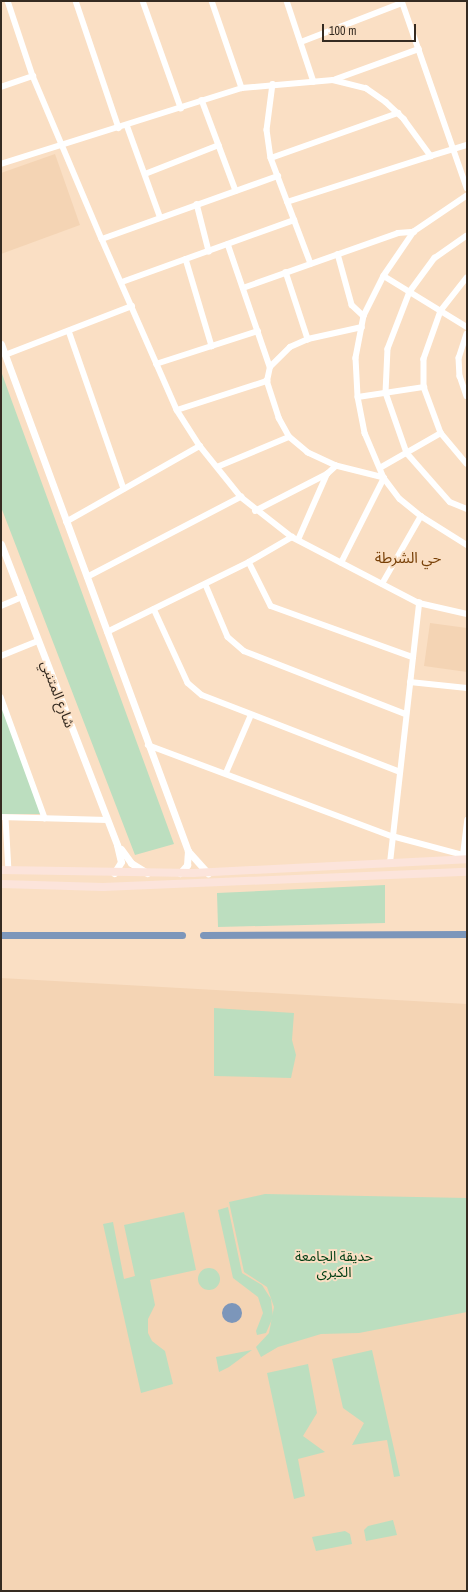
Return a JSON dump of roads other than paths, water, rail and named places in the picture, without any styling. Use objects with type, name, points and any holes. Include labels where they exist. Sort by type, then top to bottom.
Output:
[{"type":"main road","points":[[5,870],[114,873],[208,873],[415,862],[466,857]]},
{"type":"main road","points":[[415,862],[420,867],[416,875]]},
{"type":"main road","points":[[1,884],[103,887],[467,872]]},
{"type":"street","points":[[8,1],[33,76],[64,144],[102,239],[122,282],[156,364],[178,410],[200,446],[241,497],[255,511],[292,537],[419,603],[467,614]]},
{"type":"street","points":[[76,1],[119,128]]},
{"type":"street","points":[[143,1],[181,108]]},
{"type":"street","points":[[212,1],[242,88]]},
{"type":"street","points":[[287,1],[314,82]]},
{"type":"street","points":[[301,42],[402,2],[467,188]]},
{"type":"street","points":[[1,164],[242,88],[273,84],[333,80],[419,49]]},
{"type":"street","points":[[1,87],[33,76]]},
{"type":"street","points":[[333,80],[366,88],[398,113],[431,156]]},
{"type":"street","points":[[273,84],[267,130],[271,158],[311,264]]},
{"type":"street","points":[[202,100],[236,191]]},
{"type":"street","points":[[271,158],[398,113]]},
{"type":"street","points":[[127,125],[160,216]]},
{"type":"street","points":[[145,174],[219,145]]},
{"type":"street","points":[[287,202],[431,156],[454,151],[467,145]]},
{"type":"street","points":[[102,239],[160,216],[278,176]]},
{"type":"street","points":[[467,196],[414,232],[384,276],[364,316],[356,358],[358,397],[365,433],[384,478],[400,499],[421,516],[467,546]]},
{"type":"street","points":[[197,204],[209,250]]},
{"type":"street","points":[[122,282],[294,220]]},
{"type":"street","points":[[243,288],[398,233],[414,232]]},
{"type":"street","points":[[467,236],[435,258],[410,292],[388,349],[386,393],[407,453],[450,502],[467,509]]},
{"type":"street","points":[[228,244],[270,367],[267,381],[279,419],[289,436],[308,453],[336,466],[384,478]]},
{"type":"street","points":[[338,254],[352,305],[364,316]]},
{"type":"street","points":[[186,259],[212,346]]},
{"type":"street","points":[[286,272],[308,339]]},
{"type":"street","points":[[384,276],[467,327]]},
{"type":"street","points":[[467,278],[441,311],[424,359],[424,387],[441,433],[467,464]]},
{"type":"street","points":[[5,356],[132,306]]},
{"type":"street","points":[[270,367],[290,347],[308,339],[362,327]]},
{"type":"street","points":[[69,331],[124,489]]},
{"type":"street","points":[[156,364],[258,331]]},
{"type":"street","points":[[467,334],[459,358],[460,376],[467,396]]},
{"type":"street","points":[[1,344],[147,745],[188,851],[208,873]]},
{"type":"street","points":[[178,410],[267,381]]},
{"type":"street","points":[[358,397],[424,387]]},
{"type":"street","points":[[380,468],[441,433]]},
{"type":"street","points":[[217,467],[289,436]]},
{"type":"street","points":[[66,522],[200,446]]},
{"type":"street","points":[[255,511],[327,474],[336,466]]},
{"type":"street","points":[[298,540],[327,474]]},
{"type":"street","points":[[341,563],[384,478]]},
{"type":"street","points":[[87,577],[241,497]]},
{"type":"street","points":[[382,584],[421,516]]},
{"type":"street","points":[[107,632],[249,562],[292,537]]},
{"type":"street","name":"شارع المتنبي","points":[[1,544],[117,845],[121,862],[114,873]]},
{"type":"street","points":[[249,562],[271,606],[413,657]]},
{"type":"street","points":[[206,584],[228,637],[244,651],[406,714]]},
{"type":"street","points":[[1,606],[22,597]]},
{"type":"street","points":[[390,863],[398,771],[419,603]]},
{"type":"street","points":[[154,609],[188,683],[202,695],[398,771]]},
{"type":"street","points":[[1,656],[38,641]]},
{"type":"street","points":[[410,682],[467,688]]},
{"type":"street","points":[[1,697],[45,818]]},
{"type":"street","points":[[226,773],[251,715]]},
{"type":"street","points":[[147,745],[226,773],[392,836],[466,857],[467,820]]},
{"type":"street","points":[[5,870],[3,818],[107,820]]},
{"type":"street","name":"شارع المتنبي","points":[[117,845],[131,864],[148,873]]},
{"type":"street","points":[[180,873],[187,866],[188,851]]},
{"type":"water","points":[[232,1303],[239,1306],[242,1313],[239,1320],[232,1323],[225,1320],[222,1313],[225,1306]]},
{"type":"waterway","points":[[203,935],[467,934]]},
{"type":"waterway","points":[[1,935],[182,935]]},
{"type":"district","name":"حي الشرطة","points":[[408,558]]},
{"type":"park label","name":"حديقة الجامعة الكبرى","points":[[334,1264]]}]
